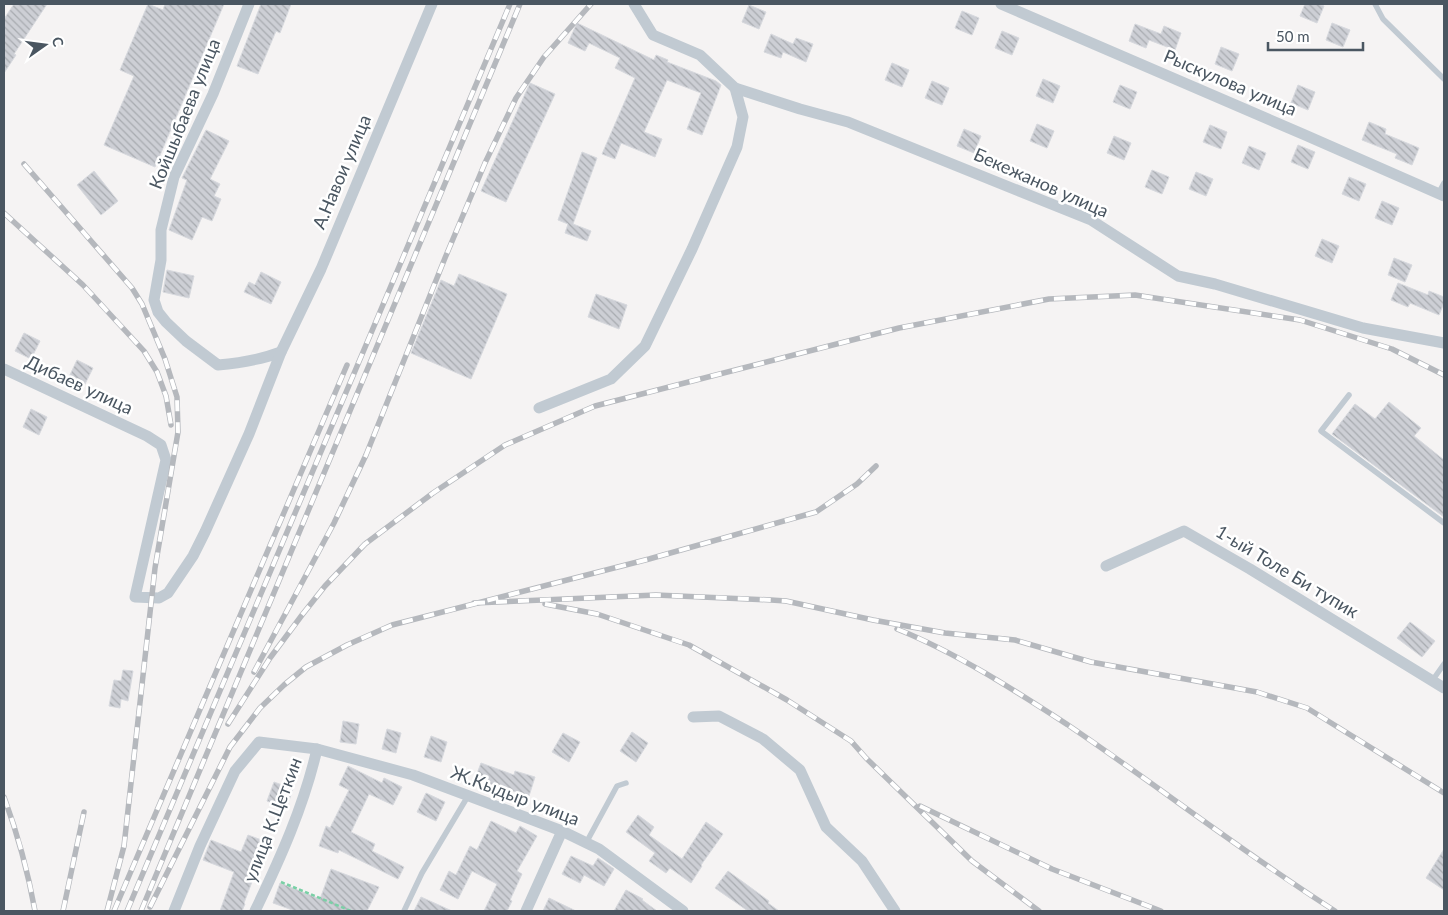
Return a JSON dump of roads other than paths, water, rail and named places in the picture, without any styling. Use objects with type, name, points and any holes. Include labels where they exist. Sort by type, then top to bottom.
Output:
[{"type":"street","name":"Койшыбаева улица","points":[[249,4],[238,27],[213,94],[174,178],[161,230],[161,260],[154,300],[158,312],[166,322],[218,365],[244,362],[281,352]]},
{"type":"street","name":"А.Навои улица","points":[[140,433],[161,445],[166,460],[136,597],[159,598],[168,593],[178,580],[205,532],[249,434],[281,352],[321,270],[432,4]]},
{"type":"street","name":"Бекежанов улица","points":[[634,4],[653,35],[700,55],[735,88],[848,122],[1091,220],[1178,276],[1224,287],[1363,328],[1444,343]]},
{"type":"street","name":"Рыскулова улица","points":[[1001,4],[1305,134],[1441,195]]},
{"type":"street","points":[[538,408],[611,379],[645,346],[692,249],[737,147],[742,117],[735,88]]},
{"type":"street","name":"Дибаев улица","points":[[4,370],[140,433]]},
{"type":"street","name":"1-ый Толе Би тупик","points":[[1106,566],[1184,531],[1250,569],[1444,688]]},
{"type":"street","points":[[693,717],[718,716],[763,739],[800,770],[826,827],[862,861],[895,911]]},
{"type":"street","name":"улица К.Цеткин","points":[[174,911],[200,846],[235,771],[259,742],[317,749],[301,805],[283,852],[255,911]]},
{"type":"street","name":"Ж.Кыдыр улица","points":[[317,749],[413,775],[562,831],[599,849],[683,911]]},
{"type":"street","points":[[526,911],[562,831]]},
{"type":"lane","points":[[1375,4],[1383,18],[1444,79]]},
{"type":"lane","points":[[1441,195],[1444,183]]},
{"type":"lane","points":[[1349,394],[1321,432],[1444,522]]},
{"type":"lane","points":[[1432,681],[1444,664]]},
{"type":"lane","points":[[586,842],[617,786],[626,783]]},
{"type":"lane","points":[[404,911],[422,873],[468,796]]},
{"type":"railway","points":[[127,911],[510,4]]},
{"type":"railway","points":[[141,911],[520,4]]},
{"type":"railway","points":[[254,672],[334,523],[366,455],[445,258],[485,163],[516,98],[544,57],[591,4]]},
{"type":"railway","points":[[24,164],[132,288],[142,304],[165,359],[177,397],[178,432],[155,568],[124,846],[107,911]]},
{"type":"railway","points":[[4,213],[83,285],[144,351],[157,372],[166,396],[171,425]]},
{"type":"railway","points":[[228,724],[270,658],[302,615],[325,586],[365,544],[433,493],[505,445],[595,406],[899,328],[1049,299],[1135,295],[1300,320],[1392,349],[1444,375]]},
{"type":"railway","points":[[114,911],[347,365]]},
{"type":"railway","points":[[150,907],[230,747],[260,708],[306,667],[347,645],[392,625],[649,559],[816,512],[857,484],[876,466]]},
{"type":"railway","points":[[474,603],[656,595],[786,601],[945,633],[1015,640],[1091,662],[1257,692],[1307,708],[1444,793]]},
{"type":"railway","points":[[545,604],[597,614],[689,645],[787,700],[851,741],[866,758],[972,861],[1039,911]]},
{"type":"railway","points":[[897,629],[963,661],[1048,712],[1335,911]]},
{"type":"railway","points":[[4,797],[22,854],[35,911]]},
{"type":"railway","points":[[920,806],[1052,869],[1161,911]]},
{"type":"railway","points":[[63,911],[84,812]]}]
